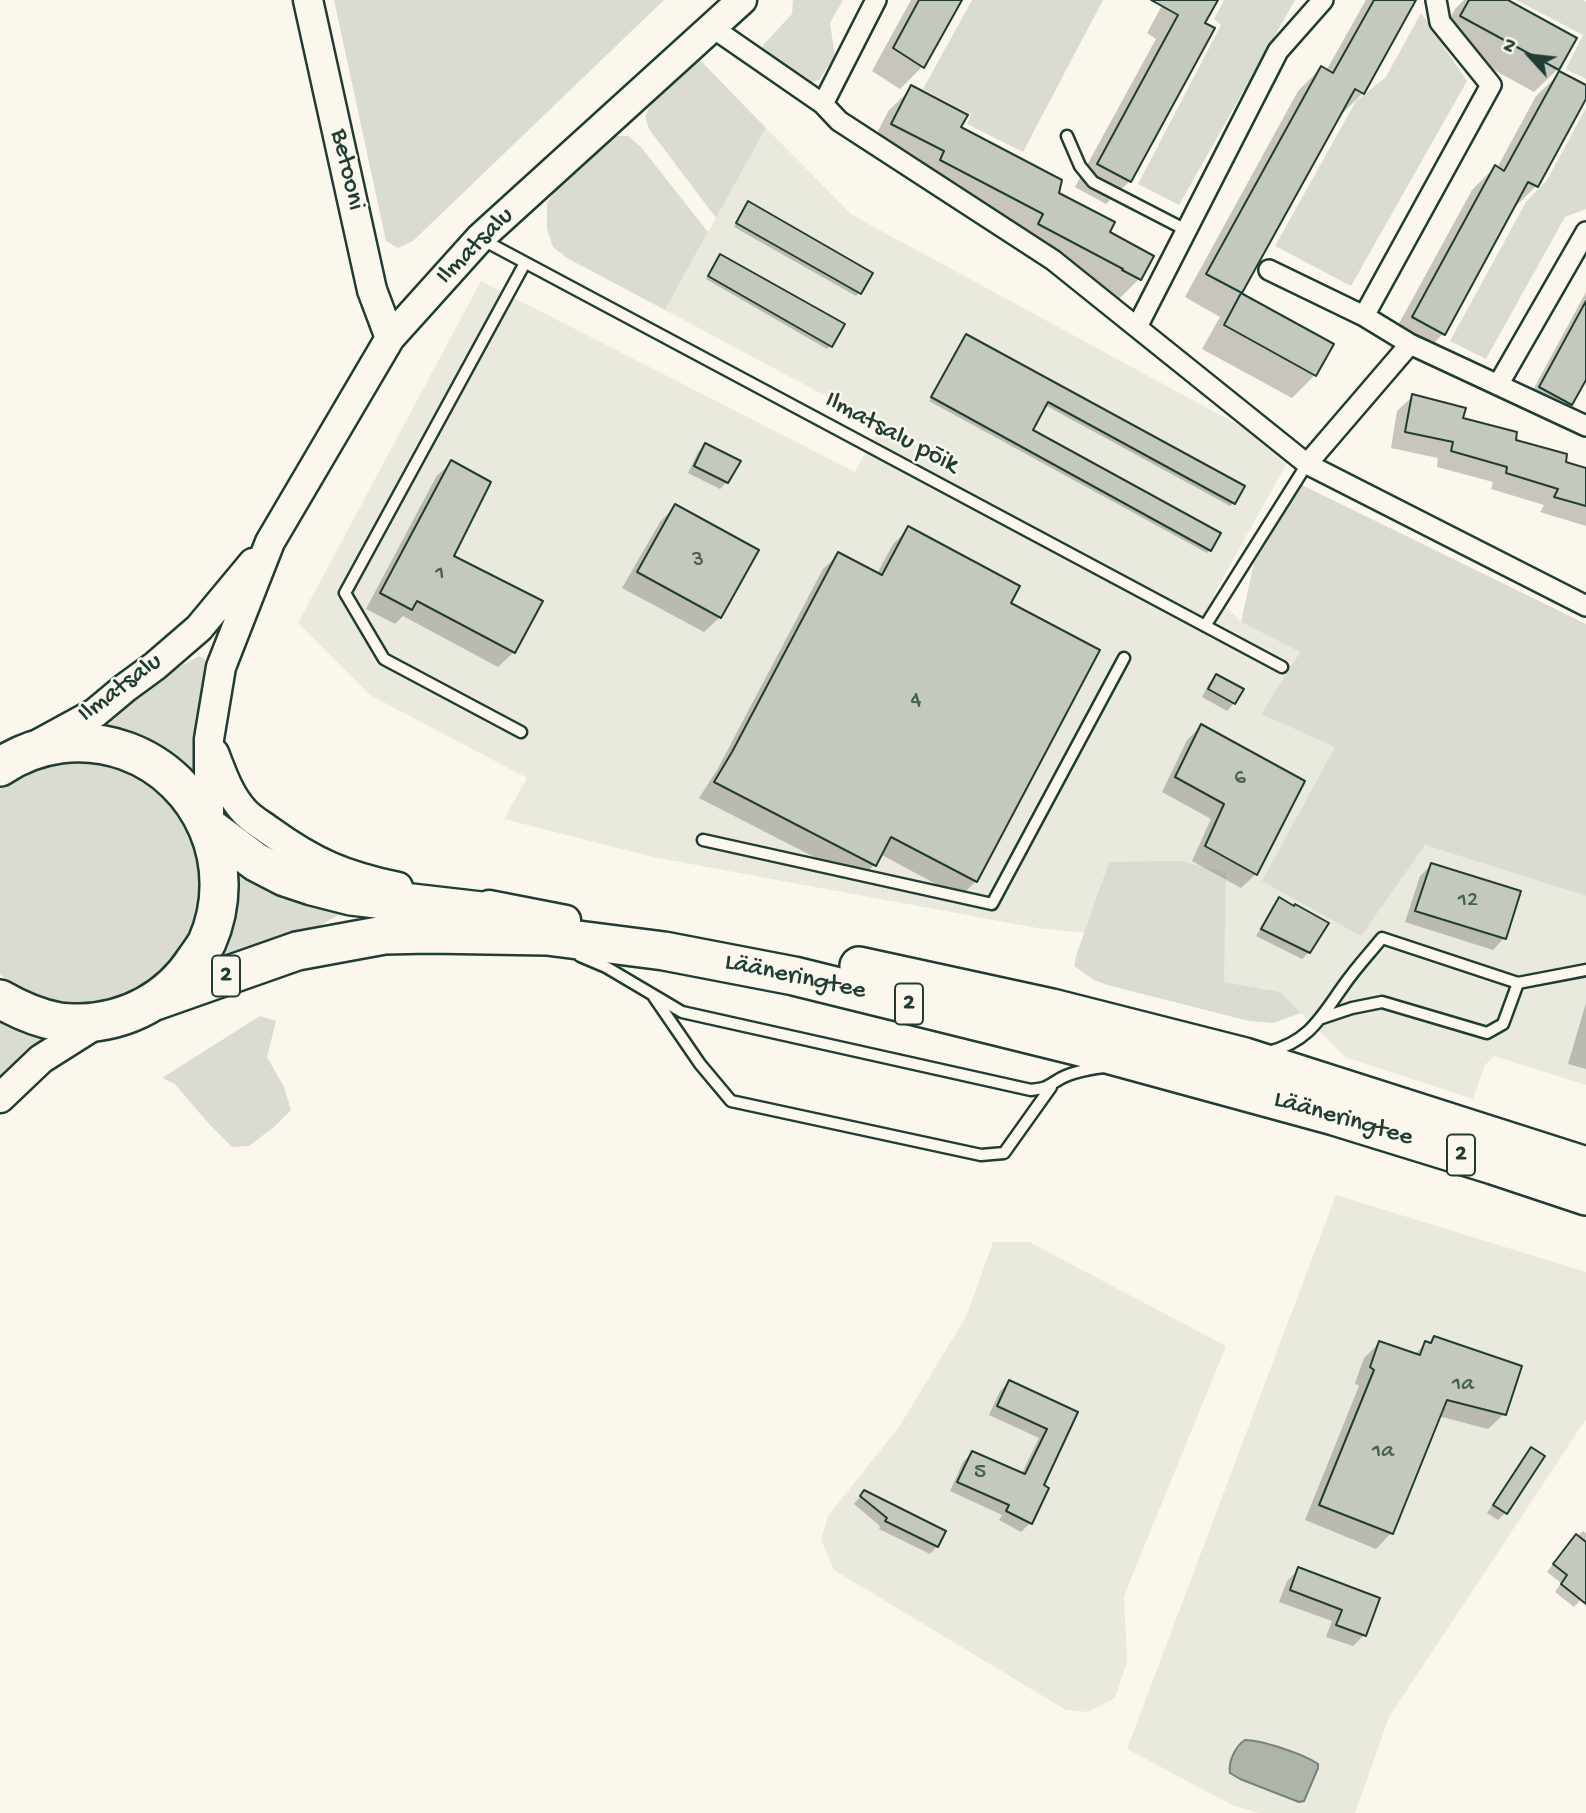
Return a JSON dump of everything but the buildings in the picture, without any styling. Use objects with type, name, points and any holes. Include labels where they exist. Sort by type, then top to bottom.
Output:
[{"type":"highway","points":[[0,999],[24,1013],[60,1023],[98,1023],[127,1015],[155,1001],[185,976],[207,943],[218,905],[219,865],[208,827],[192,799],[170,775],[142,757],[111,746],[79,742],[46,746],[5,762]]},
{"type":"highway","name":"Lääneringtee","points":[[208,827],[256,862],[285,877],[351,897],[560,940],[673,933],[846,964],[1052,1008],[1245,1057],[1586,1166]]},
{"type":"highway","name":"Lääneringtee","points":[[155,1001],[298,951],[384,935],[547,936],[664,951],[794,976],[1085,1048],[1334,1116],[1586,1196]]},
{"type":"street","name":"Betooni","points":[[308,0],[372,290],[390,338]]},
{"type":"street","name":"Ilmatsalu","points":[[208,827],[208,739],[221,667],[270,542],[390,338],[480,239],[742,0]]},
{"type":"street","points":[[823,104],[876,0]]},
{"type":"street","points":[[1137,327],[1278,51],[1323,0]]},
{"type":"street","points":[[1364,316],[1491,85],[1440,22],[1436,0]]},
{"type":"street","points":[[713,28],[823,104],[839,121],[1053,260],[1307,464],[1586,606]]},
{"type":"street","points":[[1497,385],[1586,232]]},
{"type":"street","points":[[1269,270],[1364,316],[1410,344],[1586,426]]},
{"type":"street","points":[[1307,464],[1410,344]]},
{"type":"street","name":"Ilmatsalu","points":[[5,762],[95,713],[155,666],[199,628],[270,542]]},
{"type":"street","points":[[208,739],[225,782],[244,811],[308,857],[340,872],[560,940]]},
{"type":"street","points":[[0,1098],[41,1059],[98,1023]]},
{"type":"lane","points":[[1067,136],[1080,166],[1093,182],[1186,230]]},
{"type":"lane","name":"Ilmatsalu põik","points":[[480,239],[1282,667]]},
{"type":"lane","points":[[521,732],[383,659],[345,593],[525,263]]},
{"type":"lane","points":[[1205,626],[1307,464]]},
{"type":"lane","points":[[703,841],[992,904],[1124,658]]},
{"type":"lane","points":[[484,934],[560,940],[682,1012],[1031,1090],[1051,1087]]},
{"type":"lane","points":[[1245,1057],[1276,1050],[1299,1040],[1322,1018],[1345,983],[1382,938],[1518,984],[1586,970]]},
{"type":"lane","points":[[1322,1018],[1382,1002],[1487,1033],[1503,1024],[1518,984]]},
{"type":"lane","points":[[652,994],[700,1063],[732,1101],[981,1155],[1004,1153],[1058,1080],[1087,1070],[1151,1066]]},
{"type":"shaded area","points":[[334,0],[664,0],[413,241],[398,248],[386,241]]},
{"type":"shaded area","points":[[793,0],[843,0],[830,23],[835,56],[819,80],[809,83],[760,51],[792,14]]},
{"type":"shaded area","points":[[972,0],[1103,0],[1023,152],[967,124],[971,115],[923,89]]},
{"type":"shaded area","points":[[1224,0],[1295,0],[1179,205],[1138,184],[1221,25],[1214,19]]},
{"type":"shaded area","points":[[1516,0],[1586,2],[1586,79],[1566,69],[1583,35]]},
{"type":"shaded area","points":[[1421,13],[1467,81],[1351,286],[1275,246],[1356,101],[1386,77]]},
{"type":"shaded area","points":[[699,59],[766,128],[716,218],[649,129],[645,116],[651,104]]},
{"type":"shaded area","points":[[1586,108],[1586,209],[1565,217],[1486,359],[1450,341],[1526,202],[1547,180]]},
{"type":"shaded area","points":[[766,128],[852,215],[1292,454],[1214,594],[1241,622],[1300,652],[1261,714],[1336,747],[1425,845],[1586,896],[1586,1085],[1494,1056],[1485,1065],[1473,1099],[1345,1057],[1280,992],[1223,982],[1226,873],[1109,862],[1085,933],[1037,928],[653,857],[504,819],[527,778],[370,695],[298,623],[481,281],[855,472],[880,425],[665,310]]},
{"type":"shaded area","points":[[612,136],[628,136],[641,147],[708,232],[665,310],[567,258],[553,247],[547,229],[547,203],[555,190]]},
{"type":"shaded area","points":[[1302,485],[1586,624],[1586,896],[1425,845],[1361,936],[1262,881],[1335,747],[1261,714],[1300,652],[1241,622],[1254,563]]},
{"type":"shaded area","points":[[199,656],[207,663],[198,717],[197,772],[193,777],[105,727],[163,676]]},
{"type":"shaded area","points":[[100,757],[139,770],[171,795],[194,828],[205,868],[202,908],[187,946],[160,976],[125,997],[85,1005],[46,1000],[9,983],[0,974],[0,788],[19,772],[58,758]]},
{"type":"shaded area","points":[[1181,861],[1226,873],[1224,982],[1280,992],[1301,1013],[1273,1023],[1249,1021],[1107,985],[1094,980],[1074,966],[1109,862]]},
{"type":"shaded area","points":[[232,865],[344,912],[305,934],[206,968]]},
{"type":"shaded area","points":[[0,1011],[50,1033],[0,1081]]},
{"type":"shaded area","points":[[260,1016],[276,1021],[267,1057],[284,1087],[291,1110],[249,1146],[232,1147],[175,1084],[162,1078]]},
{"type":"shaded area","points":[[1336,1195],[1586,1272],[1586,1419],[1389,1717],[1355,1813],[1259,1813],[1232,1805],[1127,1749]]},
{"type":"shaded area","points":[[993,1242],[1029,1242],[1226,1346],[1124,1596],[1127,1662],[1115,1698],[1088,1712],[1066,1710],[834,1570],[821,1540],[828,1516],[899,1427],[967,1315]]},
{"type":"shaded area","points":[[1245,1740],[1282,1748],[1318,1764],[1304,1801],[1299,1802],[1230,1773],[1233,1755]]}]
